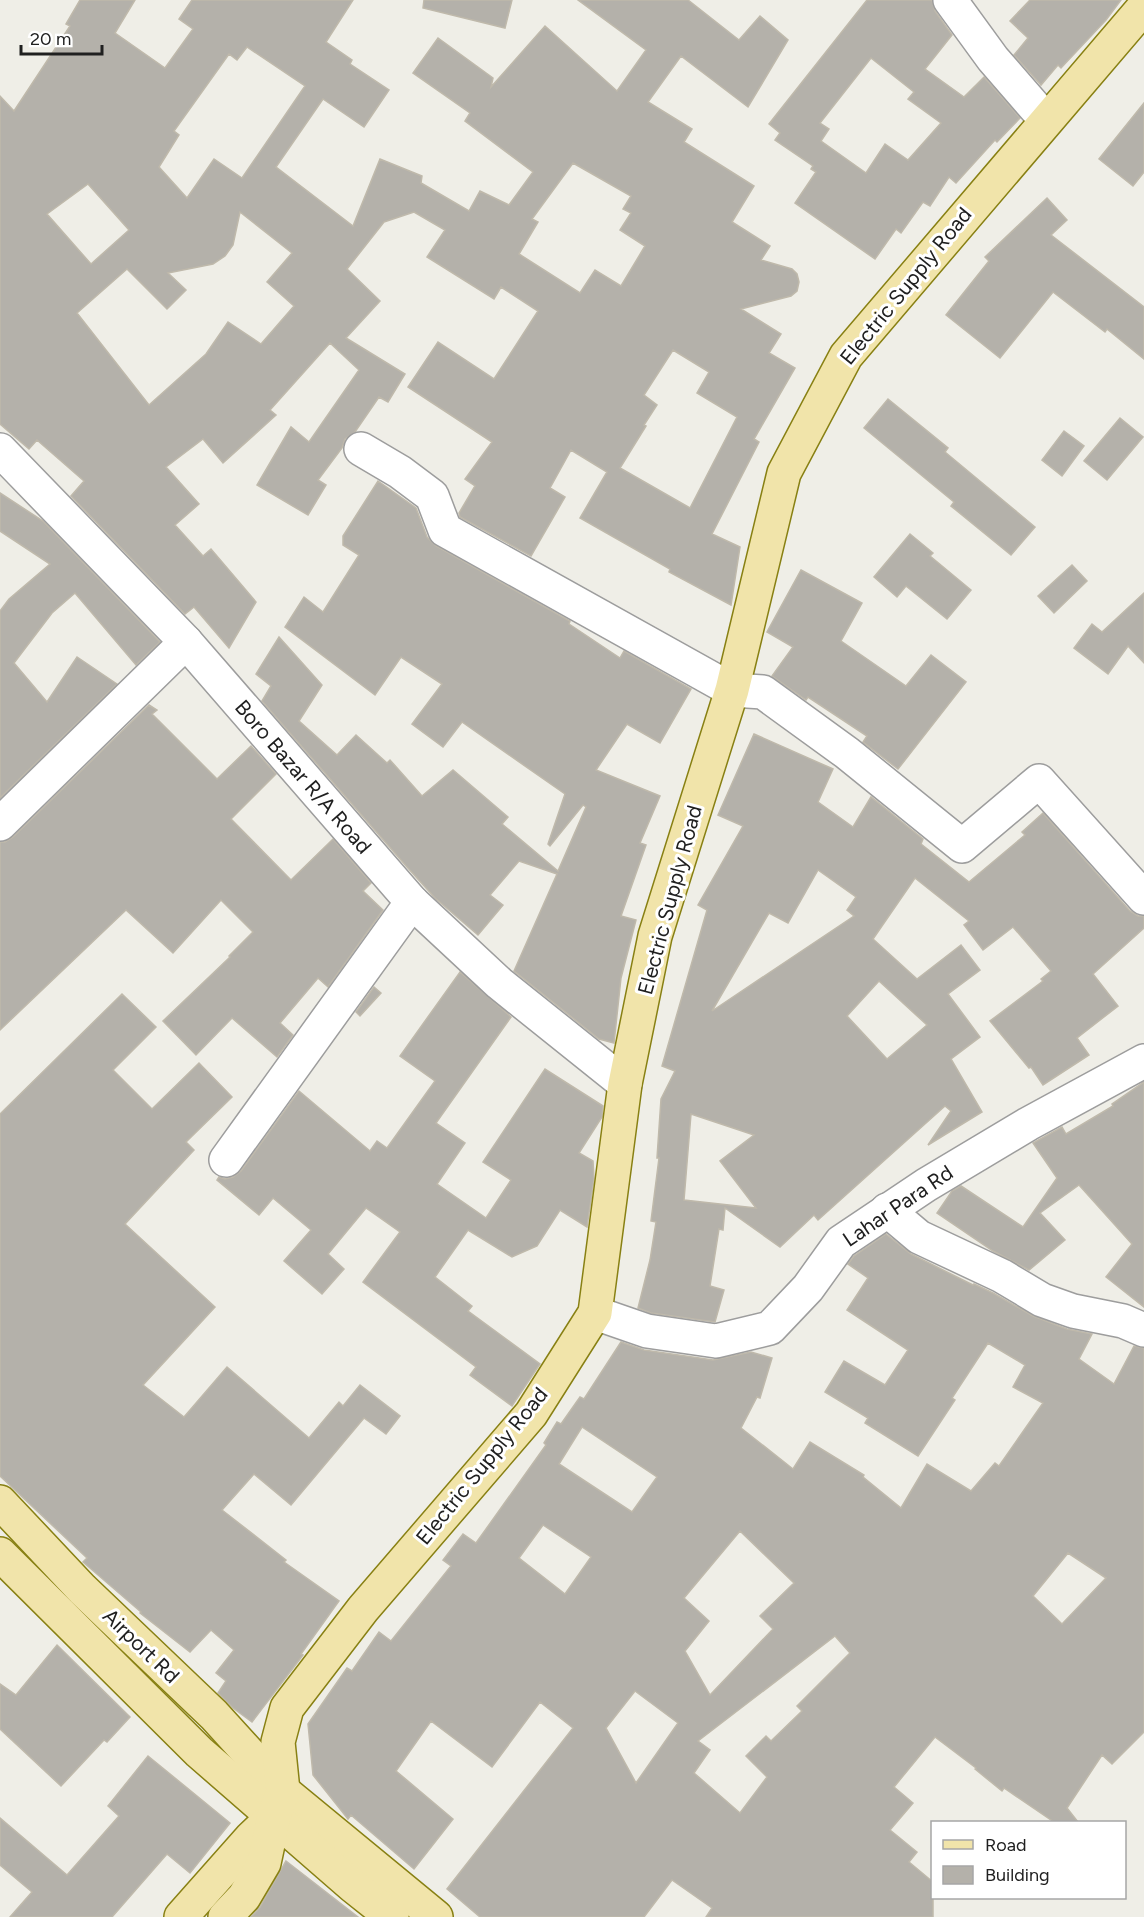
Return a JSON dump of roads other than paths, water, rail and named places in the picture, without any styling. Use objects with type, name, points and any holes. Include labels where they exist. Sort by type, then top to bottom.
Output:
[{"type":"main road","name":"Electric Supply Road","points":[[225,1917],[244,1897],[264,1863],[278,1803],[278,1742],[287,1708],[363,1610],[531,1414],[595,1313],[625,1084],[656,936],[732,690],[784,473],[846,356],[1144,7]]},
{"type":"main road","name":"Airport Rd","points":[[0,1502],[82,1589],[214,1715],[278,1803]]},
{"type":"main road","name":"Airport Rd","points":[[0,1554],[200,1752],[278,1803]]},
{"type":"main road","points":[[181,1917],[251,1838],[278,1803]]},
{"type":"main road","points":[[278,1803],[353,1886],[392,1917]]},
{"type":"main road","points":[[278,1803],[436,1917]]},
{"type":"street","points":[[950,0],[993,59],[1046,120]]},
{"type":"street","points":[[362,449],[400,472],[432,496],[446,530],[732,690],[763,692],[847,753],[962,846],[1039,781],[1144,898]]},
{"type":"street","name":"Boro Bazar R/A Road","points":[[0,450],[186,642],[412,902],[499,982],[625,1084]]},
{"type":"street","points":[[0,824],[186,642]]},
{"type":"street","points":[[226,1160],[412,902]]},
{"type":"street","name":"Lahar Para Rd","points":[[595,1313],[647,1331],[716,1341],[770,1328],[807,1288],[841,1242],[926,1185],[1028,1124],[1144,1062]]},
{"type":"street","points":[[887,1210],[919,1237],[1002,1276],[1042,1300],[1073,1311],[1123,1322],[1144,1330]]}]
